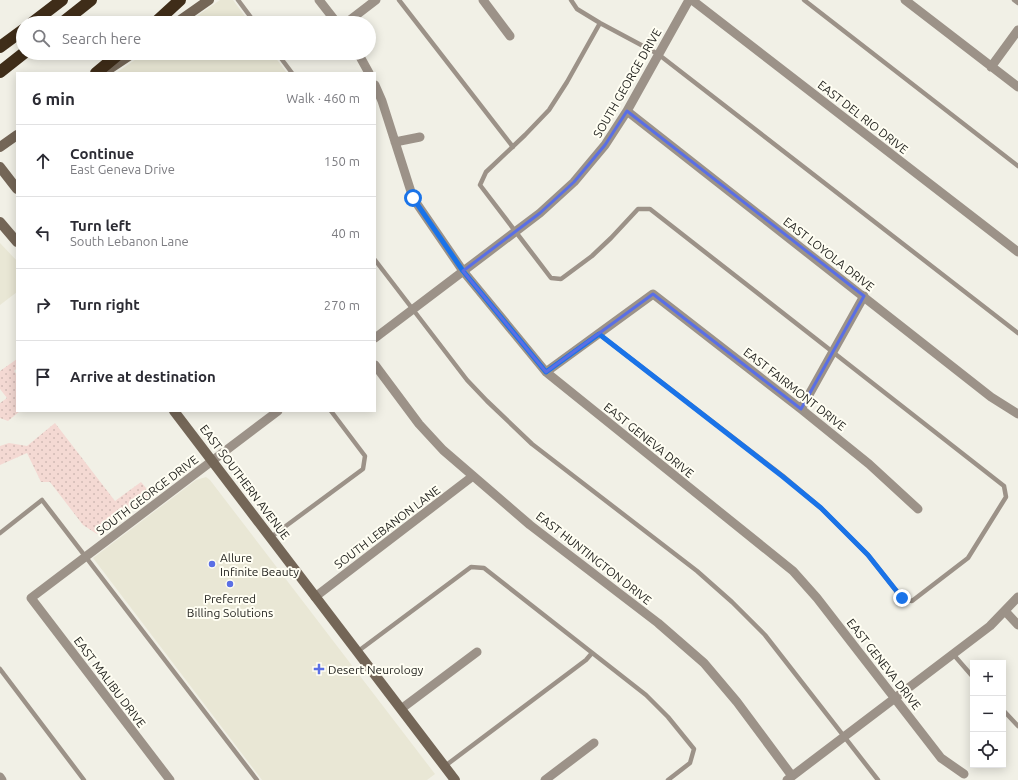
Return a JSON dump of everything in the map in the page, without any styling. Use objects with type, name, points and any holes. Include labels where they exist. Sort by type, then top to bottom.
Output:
[{"type":"highway","points":[[41,16],[62,0]]},
{"type":"highway","points":[[71,16],[90,0]]},
{"type":"highway","points":[[163,16],[180,0]]},
{"type":"highway","points":[[0,47],[16,35]]},
{"type":"highway","points":[[0,72],[16,59]]},
{"type":"highway","points":[[97,72],[112,60]]},
{"type":"main road","points":[[186,16],[209,0]]},
{"type":"main road","points":[[104,72],[122,60]]},
{"type":"main road","points":[[0,147],[16,136]]},
{"type":"main road","points":[[0,167],[16,188]]},
{"type":"main road","points":[[0,222],[16,241]]},
{"type":"main road","name":"EAST SOUTHERN AVENUE","points":[[175,412],[213,460],[315,597],[455,780]]},
{"type":"street","points":[[319,0],[331,16]]},
{"type":"street","points":[[355,16],[376,0]]},
{"type":"street","points":[[483,0],[510,36]]},
{"type":"street","name":"SOUTH GEORGE DRIVE","points":[[376,337],[516,232],[540,213],[574,182],[606,145],[627,111],[689,0]]},
{"type":"street","name":"EAST DEL RIO DRIVE","points":[[692,0],[1018,252]]},
{"type":"street","points":[[905,0],[1018,87]]},
{"type":"street","points":[[992,67],[1018,30]]},
{"type":"street","points":[[362,60],[369,72]]},
{"type":"street","name":"EAST GENEVA DRIVE","points":[[376,87],[382,101],[413,198],[463,271],[546,372],[793,571],[817,598],[941,758],[964,774]]},
{"type":"street","name":"EAST LOYOLA DRIVE","points":[[627,111],[991,397],[1018,414]]},
{"type":"street","points":[[395,142],[420,137]]},
{"type":"street","name":"EAST FAIRMONT DRIVE","points":[[599,334],[653,294],[869,464],[918,509]]},
{"type":"street","points":[[801,409],[864,296]]},
{"type":"street","points":[[546,372],[599,334]]},
{"type":"street","name":"EAST HUNTINGTON DRIVE","points":[[376,366],[419,424],[443,450],[530,525],[658,623],[704,663],[737,702],[789,778]]},
{"type":"street","name":"SOUTH GEORGE DRIVE","points":[[31,598],[277,412]]},
{"type":"street","name":"SOUTH LEBANON LANE","points":[[315,597],[473,476]]},
{"type":"street","points":[[789,778],[990,626],[1018,597]]},
{"type":"street","name":"EAST MALIBU DRIVE","points":[[31,598],[170,780]]},
{"type":"street","points":[[1005,611],[1018,625]]},
{"type":"street","points":[[401,709],[477,652]]},
{"type":"street","points":[[545,780],[594,743]]},
{"type":"lane","points":[[238,0],[250,16]]},
{"type":"lane","points":[[399,0],[512,147]]},
{"type":"lane","points":[[571,0],[577,9],[658,54],[1018,333]]},
{"type":"lane","points":[[804,0],[1018,166]]},
{"type":"lane","points":[[1014,0],[1018,3]]},
{"type":"lane","points":[[599,334],[821,508],[868,555],[902,598],[912,601],[968,558],[1006,497],[1004,486],[650,209],[638,209],[592,256],[561,279],[551,278],[480,184],[486,172],[549,110],[567,82],[600,23]]},
{"type":"lane","points":[[282,60],[291,72]]},
{"type":"lane","points":[[376,261],[467,380],[487,402],[532,444],[697,571],[765,634],[878,780]]},
{"type":"lane","points":[[271,538],[363,469],[365,456],[332,412]]},
{"type":"lane","points":[[0,533],[42,500],[257,780]]},
{"type":"lane","points":[[357,652],[471,567],[484,568],[646,695],[668,717],[694,749],[690,763],[668,780]]},
{"type":"lane","points":[[445,766],[586,660],[592,653]]},
{"type":"lane","points":[[953,654],[970,674]]},
{"type":"lane","points":[[0,669],[84,780]]},
{"type":"lane","points":[[1006,713],[1018,726]]},
{"type":"highlighted area","points":[[627,111],[864,296],[801,409],[653,294],[546,372],[463,271],[540,213],[574,182],[605,145]]},
{"type":"shaded area","points":[[220,0],[233,0],[245,16],[197,16]]},
{"type":"shaded area","points":[[135,60],[277,60],[286,72],[117,72]]},
{"type":"shaded area","points":[[0,243],[16,260],[16,293],[0,305]]},
{"type":"shaded area","points":[[16,360],[16,369],[14,371],[16,374],[16,412],[19,412],[8,421],[0,418],[0,403],[7,398],[0,389],[0,371]]},
{"type":"shaded area","points":[[55,423],[115,501],[141,482],[151,494],[97,534],[83,525],[50,482],[41,482],[27,453],[0,465],[0,446],[9,443],[27,446]]},
{"type":"shaded area","points":[[206,477],[210,480],[435,774],[427,780],[262,780],[93,558],[196,480]]},
{"type":"place","name":"Allure Infinite Beauty","points":[[212,564]]},
{"type":"place","name":"Preferred Billing Solutions","points":[[230,584]]},
{"type":"place","name":"Desert Neurology","points":[[319,669]]},
{"type":"route","points":[[413,198],[463,271],[546,372],[599,334],[821,508],[848,533],[868,555],[902,598]]}]
